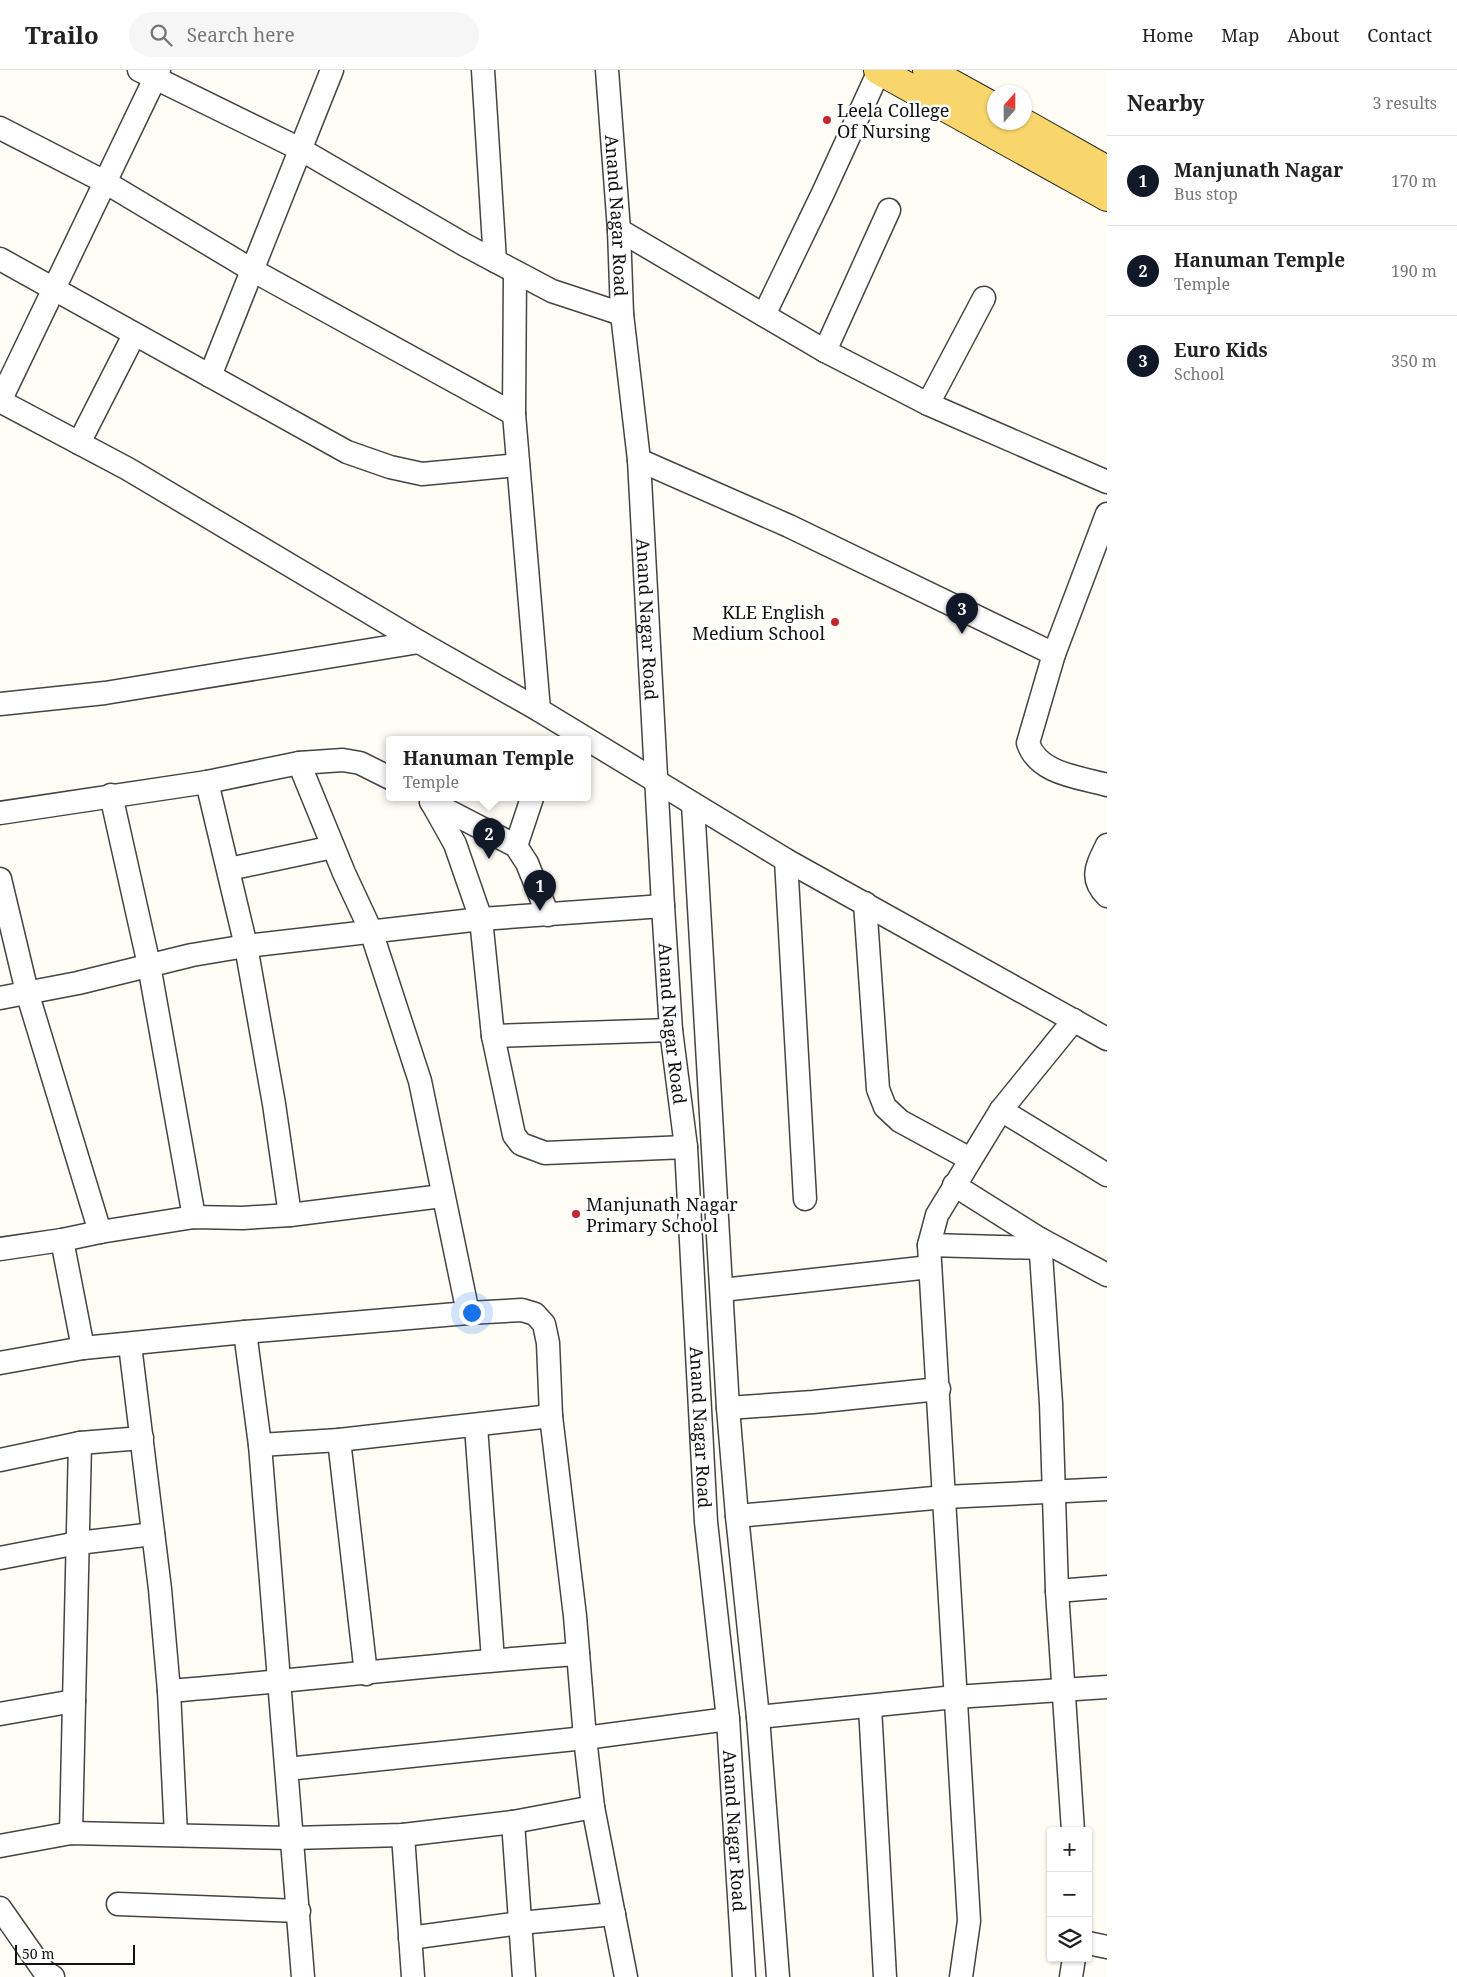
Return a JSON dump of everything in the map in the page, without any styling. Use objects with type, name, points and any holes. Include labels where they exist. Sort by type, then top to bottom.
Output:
[{"type":"main road","points":[[879,70],[932,78],[987,104]]},
{"type":"main road","points":[[932,78],[1107,196]]},
{"type":"main road","points":[[1032,128],[1107,170]]},
{"type":"street","points":[[210,376],[332,70]]},
{"type":"street","points":[[483,70],[494,261]]},
{"type":"street","points":[[764,315],[823,193],[879,70]]},
{"type":"street","points":[[555,731],[540,710],[419,642],[128,469],[0,401],[52,289],[105,182],[151,72],[300,149],[494,261],[552,292],[622,314]]},
{"type":"street","name":"Anand Nagar Road","points":[[601,73],[619,230],[622,314],[640,460],[656,782],[671,1030],[686,1147],[706,1522],[728,1719],[744,1977]]},
{"type":"street","points":[[0,128],[105,182],[252,270],[514,414]]},
{"type":"street","points":[[825,351],[889,210]]},
{"type":"street","points":[[619,230],[825,351],[928,404],[1107,482]]},
{"type":"street","points":[[0,259],[347,452],[390,468],[422,474],[518,465]]},
{"type":"street","points":[[515,272],[514,414],[540,710]]},
{"type":"street","points":[[928,404],[984,298]]},
{"type":"street","points":[[79,443],[134,335]]},
{"type":"street","points":[[640,460],[798,530],[1054,654]]},
{"type":"street","points":[[1107,514],[1054,654],[1028,743],[1032,755],[1042,765],[1107,785]]},
{"type":"street","points":[[0,704],[105,693],[419,642]]},
{"type":"street","points":[[591,749],[656,782],[786,860],[1107,1039]]},
{"type":"street","points":[[0,813],[207,782],[300,763],[343,760],[360,763],[386,776]]},
{"type":"street","points":[[300,763],[333,847],[371,931],[420,1081],[442,1196],[468,1313]]},
{"type":"street","points":[[207,782],[246,946],[274,1104],[290,1215]]},
{"type":"street","points":[[111,795],[149,965],[194,1217]]},
{"type":"street","points":[[429,801],[455,844],[481,919],[493,1036],[514,1135],[521,1144],[545,1153],[686,1147]]},
{"type":"street","points":[[430,801],[516,846],[527,863],[548,915]]},
{"type":"street","points":[[516,846],[531,801]]},
{"type":"street","points":[[693,804],[728,1408],[758,1717],[778,1977]]},
{"type":"street","points":[[1107,845],[1095,876],[1097,886],[1107,896]]},
{"type":"street","points":[[229,869],[333,847]]},
{"type":"street","points":[[786,860],[805,1199]]},
{"type":"street","points":[[0,879],[28,992],[100,1232]]},
{"type":"street","points":[[866,903],[878,1089],[885,1107],[900,1121],[970,1159]]},
{"type":"street","points":[[0,998],[246,946],[481,919],[663,906]]},
{"type":"street","points":[[961,1977],[969,1921],[939,1389],[929,1256],[937,1215],[954,1185],[1001,1110],[1074,1020]]},
{"type":"street","points":[[493,1036],[671,1030]]},
{"type":"street","points":[[1001,1110],[1107,1175]]},
{"type":"street","points":[[954,1185],[1040,1243],[1107,1275]]},
{"type":"street","points":[[0,1248],[62,1240],[194,1217],[242,1218],[290,1215],[442,1196]]},
{"type":"street","points":[[62,1240],[84,1348]]},
{"type":"street","points":[[722,1290],[929,1256],[1040,1243]]},
{"type":"street","points":[[1040,1243],[1055,1490],[1057,1591],[1072,1827]]},
{"type":"street","points":[[0,1363],[84,1348],[130,1345],[245,1332],[468,1313],[522,1310],[535,1314],[544,1324],[548,1343],[551,1416],[593,1807],[626,1977]]},
{"type":"street","points":[[245,1332],[260,1445],[267,1556],[280,1682],[299,1911],[302,1977]]},
{"type":"street","points":[[130,1345],[153,1534],[169,1691],[176,1835]]},
{"type":"street","points":[[728,1408],[813,1402],[939,1389]]},
{"type":"street","points":[[260,1445],[339,1440],[551,1416]]},
{"type":"street","points":[[476,1426],[493,1660]]},
{"type":"street","points":[[0,1460],[80,1444],[142,1438]]},
{"type":"street","points":[[339,1440],[366,1674]]},
{"type":"street","points":[[71,1833],[80,1444]]},
{"type":"street","points":[[737,1516],[944,1498],[1055,1490],[1107,1489]]},
{"type":"street","points":[[0,1558],[78,1543],[153,1534]]},
{"type":"street","points":[[1057,1591],[1107,1587]]},
{"type":"street","points":[[169,1691],[366,1674],[493,1660],[578,1654]]},
{"type":"street","points":[[758,1717],[955,1697],[1107,1686]]},
{"type":"street","points":[[0,1714],[74,1701]]},
{"type":"street","points":[[870,1707],[885,1977]]},
{"type":"street","points":[[287,1770],[585,1738],[728,1719]]},
{"type":"street","points":[[0,1846],[71,1833],[292,1838],[403,1835],[513,1822],[593,1807]]},
{"type":"street","points":[[513,1822],[524,1977]]},
{"type":"street","points":[[403,1835],[413,1977]]},
{"type":"street","points":[[118,1904],[299,1911]]},
{"type":"street","points":[[0,1908],[44,1971],[53,1977]]},
{"type":"street","points":[[410,1938],[520,1923],[614,1914]]},
{"type":"street","points":[[1092,1944],[1107,1947]]},
{"type":"street","points":[[1071,1977],[1073,1962]]},
{"type":"place","name":"Leela College Of Nursing","points":[[827,120]]},
{"type":"place","name":"KLE English Medium School","points":[[835,622]]},
{"type":"place","name":"Euro Kids","points":[[962,634]]},
{"type":"place","name":"Hanuman Temple","points":[[489,859]]},
{"type":"place","name":"Manjunath Nagar","points":[[540,911]]},
{"type":"place","name":"Manjunath Nagar Primary School","points":[[576,1214]]}]
